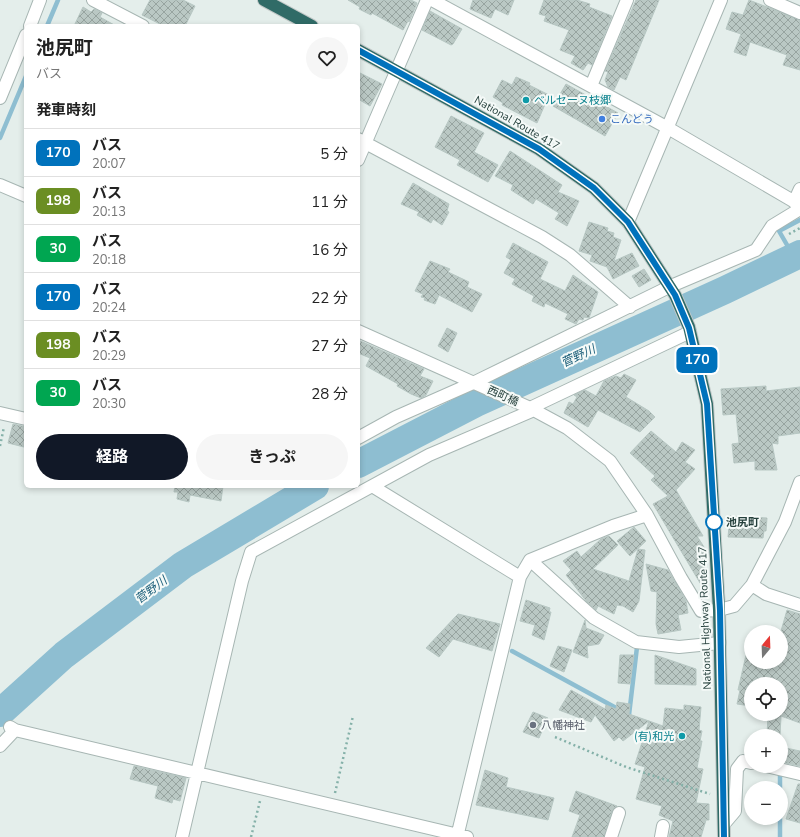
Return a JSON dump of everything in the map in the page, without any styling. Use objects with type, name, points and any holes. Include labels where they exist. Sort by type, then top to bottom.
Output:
[{"type":"highway","points":[[264,0],[308,24]]},
{"type":"highway","name":"National Route 417","points":[[360,51],[539,149],[594,188],[628,222],[673,290],[690,330]]},
{"type":"highway","name":"National Highway Route 417","points":[[690,330],[707,404],[720,610],[724,837]]},
{"type":"street","points":[[31,24],[40,0]]},
{"type":"street","points":[[93,0],[139,24]]},
{"type":"street","points":[[427,0],[362,141],[542,237],[570,255],[630,307]]},
{"type":"street","points":[[432,0],[668,128],[798,205]]},
{"type":"street","points":[[591,86],[627,0]]},
{"type":"street","points":[[628,222],[722,0]]},
{"type":"street","points":[[770,0],[800,13]]},
{"type":"street","points":[[1,91],[24,39]]},
{"type":"street","points":[[0,185],[24,195]]},
{"type":"street","points":[[360,437],[396,417],[476,384],[630,307],[673,290],[756,250],[772,226],[798,205],[800,189]]},
{"type":"street","points":[[182,837],[242,581],[251,552],[429,455],[530,408],[690,330]]},
{"type":"street","name":"西町橋","points":[[360,332],[530,408],[567,428],[610,461],[647,516],[701,611],[720,610]]},
{"type":"street","points":[[4,414],[24,419]]},
{"type":"street","points":[[720,610],[734,606],[752,585],[794,513],[800,482]]},
{"type":"street","points":[[372,486],[520,577]]},
{"type":"street","points":[[0,746],[13,729],[461,836],[520,577],[530,560],[613,526],[647,516]]},
{"type":"street","points":[[530,560],[594,618],[636,642],[679,648],[720,643]]},
{"type":"street","points":[[752,585],[766,594],[800,605]]},
{"type":"street","points":[[724,824],[735,810],[737,769],[744,761]]},
{"type":"street","points":[[788,771],[800,774]]},
{"type":"street","points":[[611,837],[619,813]]},
{"type":"path","points":[[792,232],[800,228]]},
{"type":"path","points":[[0,446],[4,414]]},
{"type":"path","points":[[332,805],[353,716]]},
{"type":"path","points":[[555,737],[626,767],[685,784],[723,798]]},
{"type":"path","points":[[251,837],[264,789]]},
{"type":"building","points":[[150,0],[183,0],[195,6],[186,24],[160,24],[142,15]]},
{"type":"building","points":[[348,0],[411,0],[417,3],[409,22],[408,21],[403,30],[372,13],[371,15],[359,9],[360,7]]},
{"type":"building","points":[[473,0],[514,0],[508,15],[495,9],[491,18],[470,9]]},
{"type":"building","points":[[544,0],[577,0],[590,4],[589,7],[612,16],[592,65],[588,63],[583,70],[571,63],[575,56],[560,50],[569,30],[544,21],[546,16],[539,14]]},
{"type":"building","points":[[636,0],[659,0],[626,80],[620,77],[614,90],[608,87],[605,80],[608,72],[605,71]]},
{"type":"building","points":[[749,0],[800,20],[800,70],[783,65],[787,55],[750,42],[746,56],[734,52],[741,34],[726,29],[732,12],[743,15]]},
{"type":"building","points":[[83,7],[91,12],[94,9],[102,13],[100,17],[112,24],[75,24]]},
{"type":"building","points":[[430,11],[462,29],[453,44],[451,45],[422,30]]},
{"type":"building","points":[[360,73],[382,84],[370,106],[360,100]]},
{"type":"building","name":"ベルセーヌ枝郷","points":[[516,77],[530,83],[529,85],[549,95],[537,123],[502,105],[503,103],[493,97],[502,80],[512,85]]},
{"type":"building","points":[[566,84],[618,113],[605,136],[553,106]]},
{"type":"building","points":[[451,116],[484,133],[474,152],[498,165],[488,182],[457,165],[460,160],[435,147]]},
{"type":"building","points":[[510,151],[562,185],[558,192],[579,201],[567,226],[555,219],[559,213],[536,199],[533,204],[511,190],[513,185],[495,176]]},
{"type":"building","points":[[413,183],[449,204],[447,211],[449,212],[442,225],[433,219],[431,223],[417,215],[419,212],[401,204]]},
{"type":"building","points":[[589,222],[608,228],[607,231],[614,233],[613,237],[621,240],[614,261],[632,253],[639,266],[613,279],[607,267],[590,261],[592,255],[579,251]]},
{"type":"building","points":[[513,243],[548,262],[540,279],[565,291],[573,275],[598,292],[589,318],[584,317],[583,320],[579,319],[576,324],[565,319],[568,314],[545,303],[544,307],[532,301],[534,296],[512,284],[515,279],[504,273],[511,260],[506,257]]},
{"type":"building","points":[[430,261],[450,269],[448,272],[469,282],[467,287],[482,294],[472,312],[439,295],[435,304],[424,300],[425,298],[421,297],[423,294],[415,291]]},
{"type":"building","points":[[644,269],[651,280],[639,287],[632,276]]},
{"type":"building","points":[[447,328],[457,333],[448,352],[438,346]]},
{"type":"building","points":[[360,341],[424,369],[420,376],[433,381],[426,395],[421,398],[411,394],[397,386],[398,384],[366,366],[370,358],[360,354]]},
{"type":"building","points":[[624,374],[636,380],[626,397],[649,411],[655,417],[640,432],[598,410],[588,427],[564,413],[569,402],[573,404],[577,397],[574,395],[585,390],[596,396],[604,381],[616,376],[621,378]]},
{"type":"building","points":[[766,386],[766,391],[800,387],[800,433],[778,436],[778,444],[772,443],[777,470],[755,470],[755,461],[734,463],[732,444],[739,443],[736,414],[723,415],[721,389]]},
{"type":"building","points":[[13,424],[24,427],[24,447],[8,443]]},
{"type":"building","points":[[651,431],[676,452],[682,442],[695,450],[685,462],[695,469],[675,491],[676,490],[703,536],[697,536],[704,547],[706,593],[653,504],[668,496],[651,480],[655,476],[630,453]]},
{"type":"building","points":[[175,488],[223,488],[221,501],[190,495],[189,502],[177,499],[178,492],[174,492]]},
{"type":"building","points":[[730,516],[767,518],[766,531],[764,531],[763,538],[728,537]]},
{"type":"building","points":[[634,527],[646,541],[630,556],[617,541]]},
{"type":"building","points":[[609,536],[618,545],[593,569],[629,581],[638,549],[645,550],[639,601],[633,612],[623,606],[617,605],[614,614],[598,606],[596,610],[587,602],[566,575],[571,570],[563,561],[577,551],[581,557],[601,539]]},
{"type":"building","points":[[646,564],[668,570],[686,601],[688,613],[678,615],[681,630],[658,634],[656,624],[657,592],[651,591]]},
{"type":"building","points":[[526,600],[550,608],[549,612],[551,612],[544,640],[532,635],[535,625],[520,621]]},
{"type":"building","points":[[787,610],[800,614],[800,723],[788,719],[788,677],[744,677],[744,705],[737,704],[740,690],[738,690],[744,664],[744,669],[788,669],[788,625],[783,625]]},
{"type":"building","points":[[458,614],[500,624],[492,651],[453,639],[439,657],[426,648]]},
{"type":"building","points":[[585,620],[586,628],[604,635],[599,644],[587,646],[588,658],[573,652]]},
{"type":"building","points":[[558,646],[572,650],[564,672],[550,666]]},
{"type":"building","points":[[620,655],[634,655],[630,684],[618,683]]},
{"type":"building","points":[[655,655],[696,669],[696,685],[655,684]]},
{"type":"building","points":[[571,690],[605,709],[606,705],[616,709],[617,702],[630,704],[629,714],[649,721],[623,741],[619,737],[614,741],[595,715],[591,722],[559,710]]},
{"type":"building","points":[[684,705],[701,707],[699,730],[702,731],[700,741],[702,741],[697,768],[703,769],[696,803],[709,804],[709,820],[706,820],[701,837],[669,837],[673,821],[659,815],[662,806],[636,799],[645,767],[635,764],[649,721],[663,726],[665,708],[684,710]]},
{"type":"building","name":"八幡神社","points":[[533,712],[548,718],[539,738],[523,732]]},
{"type":"building","points":[[768,721],[781,721],[780,729],[767,729]]},
{"type":"building","points":[[788,748],[800,751],[800,766],[788,763]]},
{"type":"building","points":[[134,766],[186,778],[180,801],[173,799],[172,803],[155,798],[158,786],[130,779]]},
{"type":"building","points":[[485,770],[508,778],[506,787],[554,798],[548,820],[476,805]]},
{"type":"building","points":[[798,784],[800,784],[800,823],[788,820],[788,813]]},
{"type":"building","points":[[576,791],[617,806],[612,811],[604,837],[572,837],[580,815],[569,811]]},
{"type":"waterway","points":[[48,24],[58,0]]},
{"type":"waterway","points":[[0,138],[24,81]]},
{"type":"waterway","points":[[794,257],[779,231],[800,220]]},
{"type":"waterway","name":"菅野川","points":[[360,463],[476,403],[725,290],[800,254]]},
{"type":"waterway","name":"菅野川","points":[[0,713],[64,655],[183,565],[312,488]]},
{"type":"waterway","points":[[512,651],[629,715],[637,647]]},
{"type":"waterway","points":[[780,775],[780,781]]},
{"type":"waterway","points":[[780,825],[780,837]]},
{"type":"bus line","name":"170","points":[[360,51],[539,149],[594,188],[628,222],[671,286],[689,328],[707,404],[720,610],[724,837]]},
{"type":"place","name":"ベルセーヌ枝郷","points":[[526,100]]},
{"type":"place","name":"こんどう","points":[[602,119]]},
{"type":"place","name":"池尻町","points":[[714,522]]},
{"type":"place","name":"八幡神社","points":[[533,725]]},
{"type":"place","name":"(有)和光","points":[[682,736]]}]
